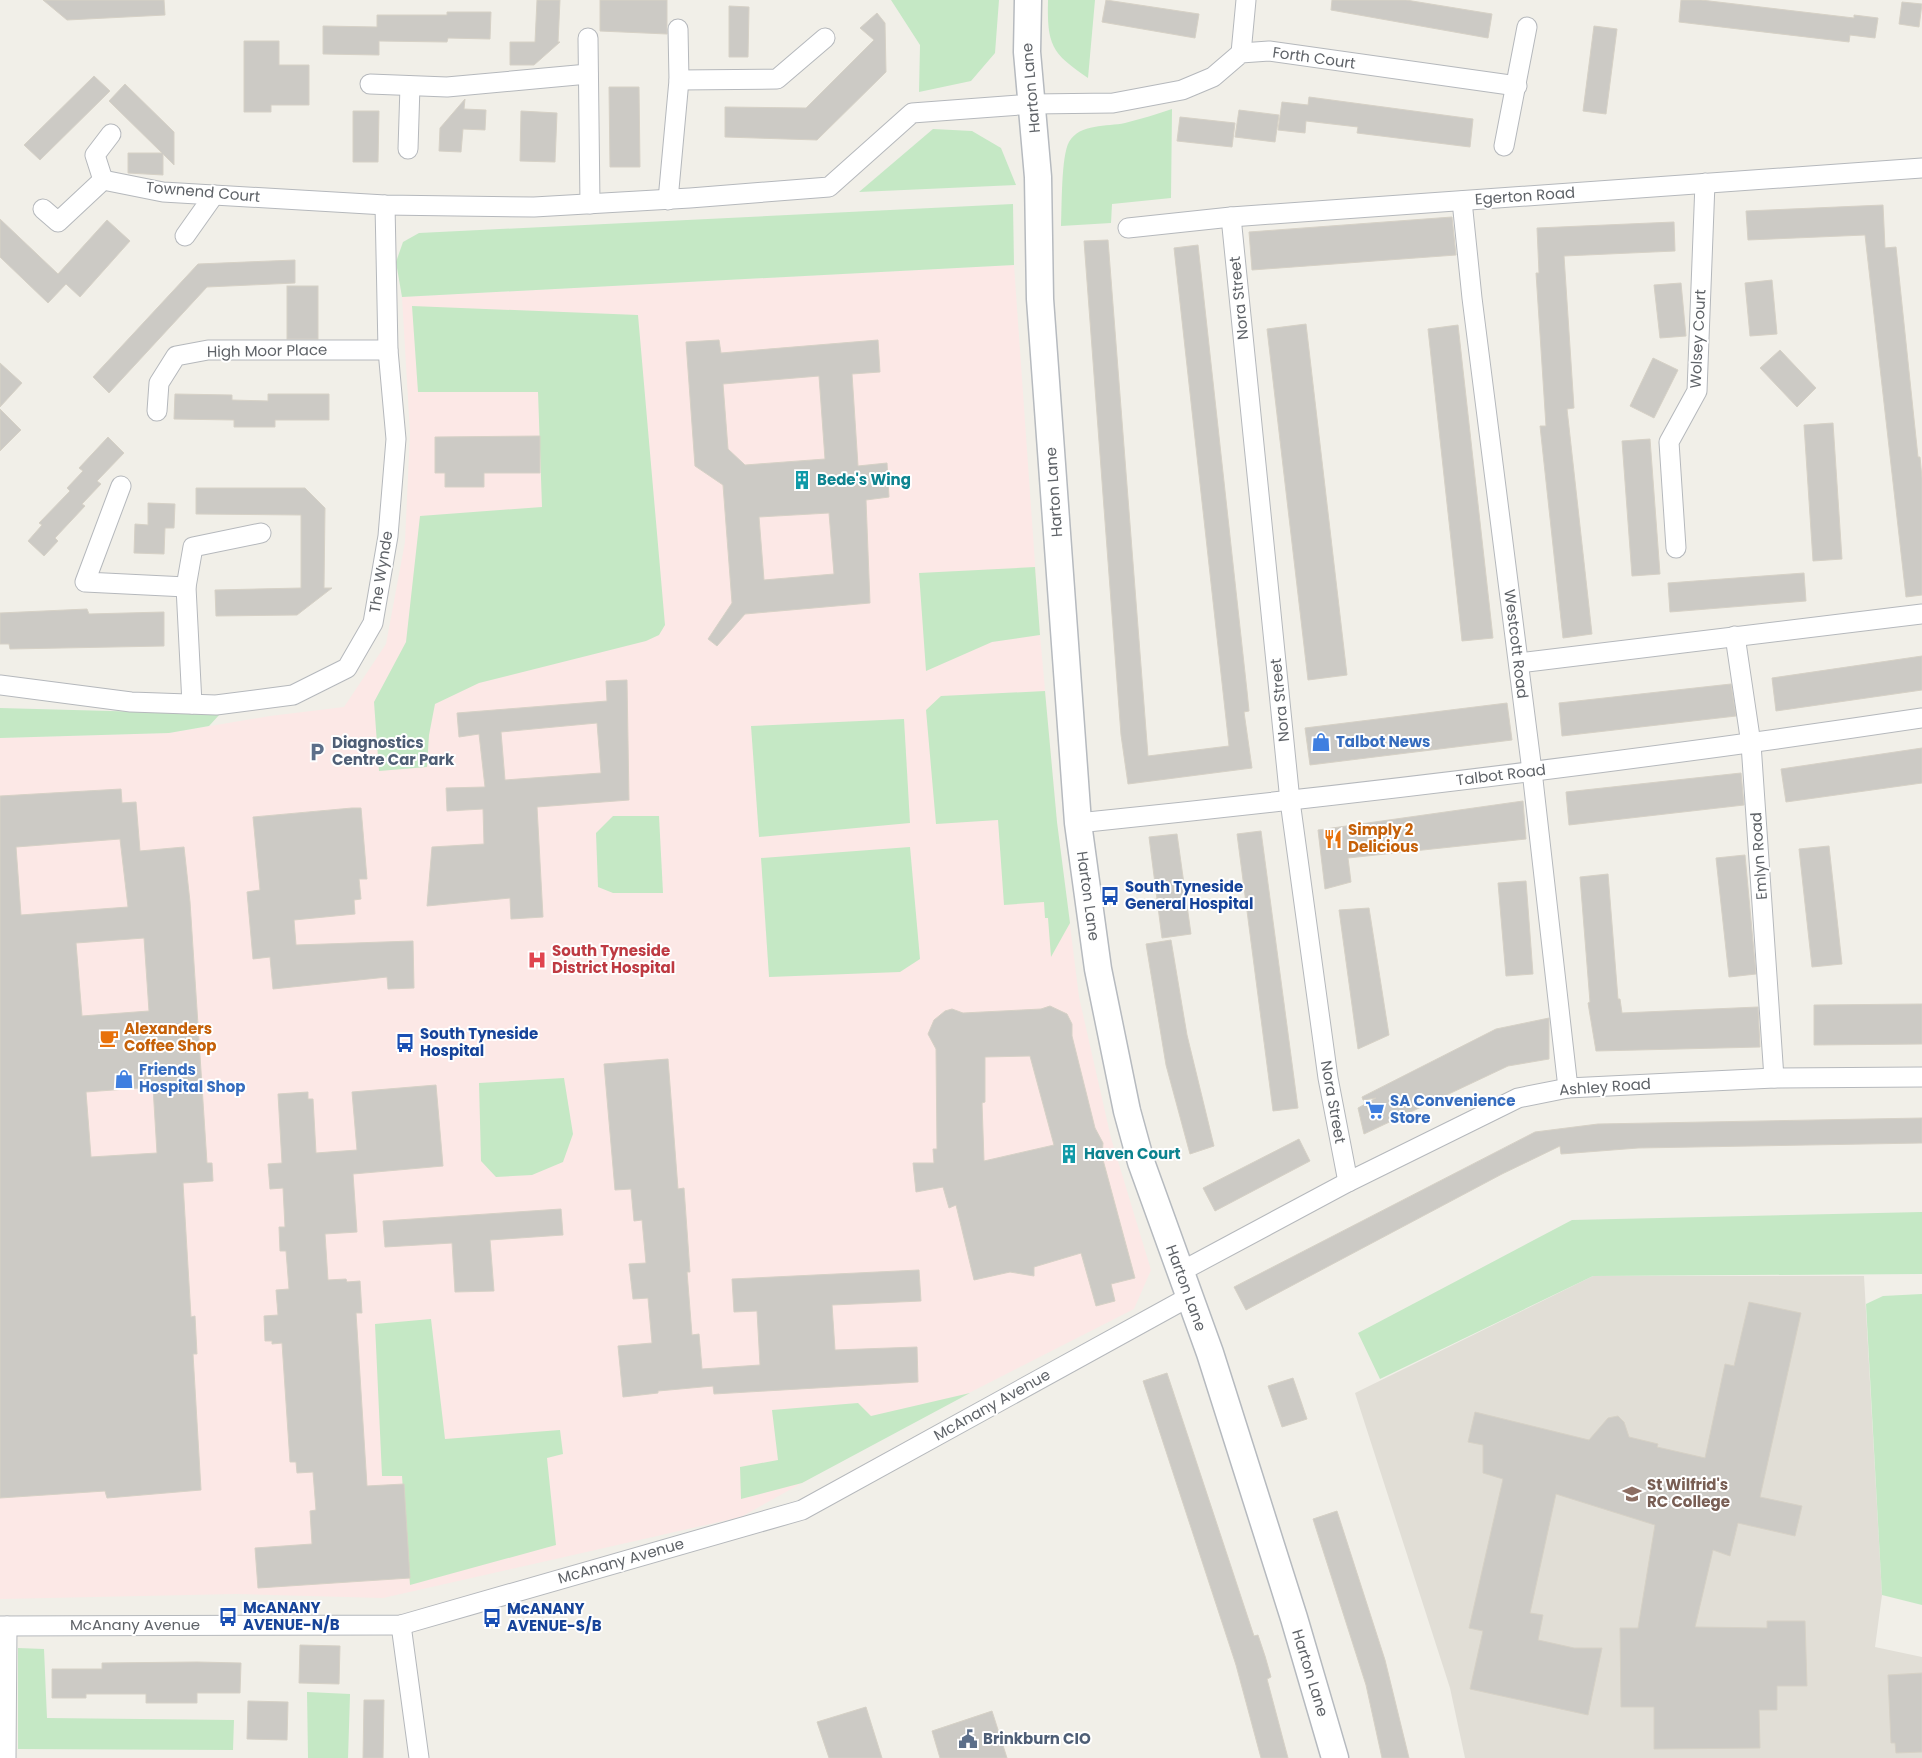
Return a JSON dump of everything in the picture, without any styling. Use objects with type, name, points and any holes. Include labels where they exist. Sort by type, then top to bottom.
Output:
[{"type":"street","name":"Harton Lane","points":[[1028,0],[1026,52],[1033,104],[1038,177],[1040,299],[1078,823],[1098,969],[1127,1111],[1141,1162],[1210,1353],[1294,1618],[1334,1758]]},
{"type":"street","points":[[1033,104],[1113,103],[1182,90],[1213,77],[1241,53],[1246,0]]},
{"type":"street","points":[[1504,146],[1527,27]]},
{"type":"street","points":[[668,200],[679,80],[678,29]]},
{"type":"street","points":[[588,38],[590,204]]},
{"type":"street","points":[[679,80],[778,79],[825,38]]},
{"type":"street","name":"Forth Court","points":[[1241,53],[1269,51],[1517,86]]},
{"type":"street","points":[[370,84],[447,87],[588,74]]},
{"type":"street","points":[[408,149],[410,86]]},
{"type":"street","name":"Townend Court","points":[[103,180],[162,192],[385,205],[534,207],[668,200],[829,187],[912,113],[1033,104]]},
{"type":"street","points":[[43,209],[58,222],[103,180],[95,155],[111,134]]},
{"type":"street","name":"Egerton Road","points":[[1128,228],[1231,217],[1922,168]]},
{"type":"street","name":"Wolsey Court","points":[[1676,548],[1669,442],[1698,391],[1705,184]]},
{"type":"street","points":[[185,236],[214,195]]},
{"type":"street","name":"Westcott Road","points":[[1462,201],[1472,298],[1532,771],[1568,1088]]},
{"type":"street","name":"The Wynde","points":[[0,685],[132,702],[216,705],[293,695],[347,668],[373,623],[388,536],[396,439],[388,350],[385,205]]},
{"type":"street","name":"Nora Street","points":[[1231,217],[1290,801],[1328,1078],[1348,1182]]},
{"type":"street","name":"High Moor Place","points":[[157,411],[160,383],[176,356],[208,350],[388,350]]},
{"type":"street","points":[[120,486],[85,582],[186,587]]},
{"type":"street","points":[[192,704],[186,587],[192,547],[261,533]]},
{"type":"street","points":[[1519,663],[1922,614]]},
{"type":"street","name":"Emlyn Road","points":[[1735,636],[1751,744],[1774,1078]]},
{"type":"street","name":"Talbot Road","points":[[1078,823],[1290,801],[1751,744],[1922,718]]},
{"type":"street","name":"Ashley Road","points":[[1180,1272],[1348,1182],[1518,1098],[1568,1088],[1774,1078],[1922,1077]]},
{"type":"street","name":"McAnany Avenue","points":[[3,1626],[401,1625],[802,1510],[1189,1297]]},
{"type":"street","points":[[401,1625],[419,1758]]},
{"type":"street","points":[[3,1626],[6,1758]]},
{"type":"shaded area","name":"South Tyneside District Hospital","points":[[1014,265],[1040,635],[1057,822],[1079,997],[1111,1138],[1151,1270],[1134,1309],[908,1424],[741,1517],[383,1598],[236,1594],[0,1599],[0,738],[169,733],[270,716],[344,707],[386,644],[405,542],[410,433],[402,297]]},
{"type":"shaded area","name":"St Wilfrid's RC College","points":[[1593,1276],[1864,1276],[1882,1595],[1875,1647],[1922,1657],[1922,1758],[1465,1758],[1450,1688],[1355,1393]]},
{"type":"green space","points":[[891,0],[999,0],[995,53],[971,81],[919,92],[920,45]]},
{"type":"green space","points":[[1048,0],[1095,0],[1088,78],[1066,62],[1054,46],[1050,38]]},
{"type":"green space","points":[[1172,109],[1171,198],[1112,204],[1111,223],[1061,226],[1062,182],[1066,149],[1074,136],[1094,127],[1125,123]]},
{"type":"green space","points":[[933,129],[972,131],[1001,148],[1016,185],[859,192]]},
{"type":"green space","points":[[1013,204],[1014,265],[402,297],[396,262],[403,242],[419,233]]},
{"type":"green space","points":[[412,306],[638,315],[665,625],[659,635],[646,641],[479,683],[435,704],[429,735],[427,767],[379,771],[374,702],[406,642],[420,516],[542,507],[538,392],[418,392]]},
{"type":"green space","points":[[1035,567],[1040,635],[992,642],[926,671],[919,573]]},
{"type":"green space","points":[[1045,691],[1057,822],[1070,923],[1051,957],[1048,918],[1045,918],[1044,902],[1004,905],[998,820],[936,824],[926,710],[941,696]]},
{"type":"green space","points":[[0,708],[220,714],[209,726],[169,733],[0,738]]},
{"type":"green space","points":[[904,719],[910,823],[759,837],[751,726]]},
{"type":"green space","points":[[613,816],[659,816],[663,893],[613,893],[598,887],[596,833]]},
{"type":"green space","points":[[910,847],[920,959],[900,972],[769,977],[761,858]]},
{"type":"green space","points":[[564,1078],[573,1134],[563,1162],[532,1175],[496,1177],[481,1161],[479,1083]]},
{"type":"green space","points":[[1922,1212],[1922,1274],[1593,1276],[1380,1379],[1358,1333],[1572,1220]]},
{"type":"green space","points":[[1922,1294],[1922,1605],[1882,1595],[1866,1304],[1883,1296]]},
{"type":"green space","points":[[431,1319],[445,1439],[560,1430],[563,1454],[547,1458],[556,1545],[410,1585],[402,1476],[382,1476],[375,1324]]},
{"type":"green space","points":[[970,1393],[802,1483],[741,1499],[740,1467],[778,1460],[772,1410],[858,1403],[871,1416]]},
{"type":"green space","points":[[18,1648],[44,1649],[47,1718],[234,1720],[233,1750],[18,1749]]},
{"type":"green space","points":[[307,1692],[350,1694],[348,1758],[308,1758]]},
{"type":"building","points":[[43,0],[164,0],[165,15],[67,20]]},
{"type":"building","points":[[537,0],[560,0],[558,42],[560,42],[534,65],[510,65],[510,42],[535,42]]},
{"type":"building","points":[[600,0],[667,0],[667,34],[600,31]]},
{"type":"building","points":[[1106,0],[1199,14],[1195,38],[1102,22]]},
{"type":"building","points":[[1332,0],[1406,0],[1492,14],[1488,38],[1331,10]]},
{"type":"building","points":[[1681,0],[1701,0],[1854,18],[1854,15],[1878,18],[1875,38],[1850,35],[1849,42],[1679,22]]},
{"type":"building","points":[[1902,2],[1922,4],[1919,27],[1899,24]]},
{"type":"building","points":[[729,6],[749,7],[748,57],[729,57]]},
{"type":"building","points":[[447,12],[491,12],[490,39],[448,38],[447,42],[379,41],[379,55],[323,54],[323,26],[377,27],[377,15],[447,15]]},
{"type":"building","points":[[877,13],[885,23],[886,72],[817,140],[725,137],[725,107],[806,108],[874,40],[860,28]]},
{"type":"building","points":[[1594,26],[1617,29],[1606,114],[1583,111]]},
{"type":"building","points":[[244,41],[279,41],[279,65],[309,65],[309,105],[271,105],[271,112],[244,112]]},
{"type":"building","points":[[94,76],[110,91],[40,160],[24,145]]},
{"type":"building","points":[[125,84],[174,132],[174,165],[163,154],[163,175],[128,173],[128,153],[162,153],[109,101]]},
{"type":"building","points":[[609,87],[639,87],[640,167],[610,167]]},
{"type":"building","points":[[1309,97],[1473,119],[1470,147],[1357,133],[1358,127],[1306,121],[1305,133],[1278,130],[1282,102],[1308,105]]},
{"type":"building","points":[[465,99],[464,109],[486,110],[485,130],[463,129],[461,152],[439,151],[440,128]]},
{"type":"building","points":[[1239,110],[1279,115],[1275,142],[1235,137]]},
{"type":"building","points":[[353,111],[379,111],[378,162],[353,162]]},
{"type":"building","points":[[521,111],[557,113],[555,162],[520,161]]},
{"type":"building","points":[[1180,117],[1235,123],[1232,147],[1177,141]]},
{"type":"building","points":[[1883,205],[1885,248],[1896,247],[1918,457],[1920,457],[1922,478],[1922,595],[1906,597],[1865,235],[1748,240],[1746,211]]},
{"type":"building","points":[[1452,217],[1456,255],[1252,270],[1249,232]]},
{"type":"building","points":[[0,219],[58,274],[107,220],[130,241],[80,297],[66,284],[48,303],[0,257]]},
{"type":"building","points":[[1674,222],[1675,251],[1564,256],[1574,408],[1567,409],[1592,634],[1563,638],[1540,426],[1546,426],[1536,273],[1539,273],[1537,228]]},
{"type":"building","points":[[1108,240],[1148,756],[1229,746],[1174,248],[1198,245],[1247,691],[1249,711],[1244,712],[1252,768],[1128,784],[1121,735],[1084,241]]},
{"type":"building","points":[[295,260],[295,283],[207,287],[109,393],[93,377],[198,264]]},
{"type":"building","points":[[1772,280],[1777,334],[1750,336],[1745,283]]},
{"type":"building","points":[[1681,283],[1686,336],[1660,338],[1654,285]]},
{"type":"building","points":[[287,286],[318,286],[318,339],[287,339]]},
{"type":"building","points":[[1306,324],[1347,675],[1308,680],[1267,329]]},
{"type":"building","points":[[1458,325],[1493,638],[1462,641],[1428,329]]},
{"type":"building","name":"Bede's Wing","points":[[719,340],[721,353],[878,340],[880,372],[852,374],[858,466],[887,463],[889,497],[866,500],[870,603],[745,614],[717,646],[708,639],[732,603],[723,485],[695,466],[686,342]],"holes":[[[819,376],[825,459],[745,465],[728,449],[723,384]],[[829,513],[834,574],[764,580],[759,517]]]},
{"type":"building","points":[[1780,350],[1816,388],[1797,407],[1760,368]]},
{"type":"building","points":[[1653,358],[1678,370],[1654,418],[1630,406]]},
{"type":"building","points":[[0,363],[22,383],[0,407]]},
{"type":"building","points":[[175,394],[232,395],[232,400],[268,401],[268,394],[329,394],[329,420],[275,420],[275,427],[234,427],[234,420],[174,419]]},
{"type":"building","points":[[0,409],[21,430],[0,451]]},
{"type":"building","points":[[1833,423],[1842,559],[1813,561],[1804,425]]},
{"type":"building","points":[[540,436],[540,473],[484,473],[484,487],[445,487],[445,473],[435,473],[435,437]]},
{"type":"building","points":[[108,437],[124,453],[97,481],[101,484],[82,504],[85,506],[55,538],[58,541],[44,556],[28,541],[42,525],[39,523],[70,491],[67,488],[83,471],[79,468]]},
{"type":"building","points":[[1650,439],[1660,574],[1632,576],[1622,441]]},
{"type":"building","points":[[196,488],[305,488],[325,508],[324,588],[332,588],[297,615],[216,616],[215,590],[301,588],[301,515],[196,514]]},
{"type":"building","points":[[148,503],[175,504],[174,528],[165,528],[164,554],[134,553],[135,524],[148,525]]},
{"type":"building","points":[[1804,573],[1806,601],[1670,612],[1668,583]]},
{"type":"building","points":[[87,609],[89,614],[164,612],[164,646],[10,649],[9,644],[0,644],[0,613]]},
{"type":"building","points":[[1922,656],[1922,690],[1776,711],[1772,678]]},
{"type":"building","points":[[627,680],[629,800],[537,807],[543,917],[511,919],[510,898],[427,906],[432,847],[484,844],[483,809],[447,811],[446,788],[485,787],[479,734],[459,737],[457,713],[607,701],[606,681]],"holes":[[[597,723],[601,773],[505,780],[501,732]]]},
{"type":"building","points":[[1731,684],[1736,716],[1562,736],[1559,703]]},
{"type":"building","points":[[1507,703],[1512,740],[1310,765],[1305,728]]},
{"type":"building","points":[[1922,748],[1922,783],[1786,802],[1781,769]]},
{"type":"building","points":[[1741,773],[1744,805],[1569,825],[1566,792]]},
{"type":"building","points":[[121,789],[122,803],[136,802],[140,851],[184,847],[190,902],[207,1163],[212,1163],[213,1181],[183,1183],[191,1317],[195,1316],[197,1354],[193,1354],[201,1490],[107,1498],[105,1491],[0,1498],[0,796]],"holes":[[[120,839],[128,907],[21,915],[16,847]],[[144,938],[149,1011],[82,1016],[76,943]],[[153,1087],[157,1153],[91,1157],[86,1092]]]},
{"type":"building","points":[[1523,801],[1526,839],[1348,858],[1351,882],[1325,889],[1318,830]]},
{"type":"building","points":[[361,808],[367,879],[359,879],[361,899],[354,900],[355,914],[294,920],[296,945],[413,941],[414,988],[388,989],[387,977],[273,989],[270,957],[253,959],[247,892],[260,890],[253,817]]},
{"type":"building","points":[[1261,831],[1298,1108],[1273,1111],[1237,834]]},
{"type":"building","points":[[1177,834],[1191,934],[1162,938],[1149,837]]},
{"type":"building","points":[[1829,846],[1842,964],[1812,967],[1799,849]]},
{"type":"building","points":[[1745,855],[1756,974],[1729,977],[1716,858]]},
{"type":"building","points":[[1608,874],[1618,999],[1620,999],[1622,1013],[1758,1007],[1760,1047],[1596,1051],[1588,1003],[1590,1002],[1580,877]]},
{"type":"building","points":[[1526,881],[1533,974],[1506,976],[1498,883]]},
{"type":"building","points":[[1369,908],[1389,1035],[1358,1049],[1339,910]]},
{"type":"building","points":[[1171,940],[1187,1035],[1214,1146],[1190,1154],[1166,1065],[1146,944]]},
{"type":"building","points":[[1922,1004],[1922,1044],[1814,1045],[1814,1005]]},
{"type":"building","name":"Haven Court","points":[[1050,1006],[1067,1014],[1072,1024],[1072,1036],[1095,1128],[1103,1143],[1102,1156],[1135,1278],[1111,1284],[1115,1301],[1096,1306],[1081,1253],[1034,1267],[1034,1276],[1010,1272],[974,1280],[956,1205],[949,1208],[943,1187],[916,1192],[913,1163],[934,1163],[933,1149],[937,1149],[936,1049],[928,1034],[934,1020],[945,1011],[952,1009],[963,1013],[1041,1009]],"holes":[[[1030,1056],[1054,1145],[984,1161],[982,1103],[985,1102],[985,1057]]]},
{"type":"building","points":[[1549,1018],[1549,1059],[1508,1066],[1364,1134],[1358,1108],[1376,1098],[1363,1100],[1362,1097],[1496,1029]]},
{"type":"building","points":[[668,1059],[678,1189],[684,1188],[690,1272],[687,1272],[692,1335],[699,1334],[702,1369],[760,1365],[757,1311],[734,1312],[732,1279],[919,1270],[921,1301],[832,1305],[835,1350],[917,1347],[918,1382],[714,1394],[713,1386],[658,1391],[658,1393],[623,1397],[618,1346],[652,1343],[648,1298],[633,1299],[629,1264],[646,1263],[642,1220],[634,1221],[631,1189],[615,1190],[604,1064]]},
{"type":"building","points":[[436,1085],[443,1166],[353,1174],[357,1232],[325,1234],[328,1280],[346,1279],[347,1282],[360,1281],[362,1313],[356,1313],[367,1486],[404,1484],[410,1578],[258,1588],[255,1548],[312,1544],[310,1511],[316,1510],[313,1472],[297,1473],[296,1462],[290,1462],[282,1343],[272,1344],[272,1341],[265,1341],[264,1316],[278,1315],[276,1290],[289,1289],[286,1251],[280,1251],[279,1227],[285,1227],[283,1188],[270,1189],[268,1164],[282,1163],[278,1094],[308,1092],[308,1099],[313,1099],[316,1153],[357,1150],[352,1092]]},
{"type":"building","points":[[1922,1118],[1922,1143],[1638,1148],[1561,1154],[1560,1146],[1502,1174],[1246,1310],[1234,1287],[1535,1132],[1598,1124]]},
{"type":"building","points":[[1299,1139],[1310,1161],[1215,1211],[1203,1188]]},
{"type":"building","points":[[561,1209],[563,1235],[490,1240],[494,1291],[455,1292],[452,1243],[385,1247],[383,1221]]},
{"type":"building","points":[[1749,1302],[1801,1313],[1760,1497],[1802,1506],[1795,1536],[1738,1523],[1730,1556],[1713,1550],[1695,1627],[1767,1628],[1767,1621],[1805,1621],[1807,1686],[1777,1686],[1777,1710],[1759,1710],[1760,1748],[1654,1749],[1654,1707],[1621,1707],[1620,1628],[1638,1628],[1655,1525],[1556,1494],[1530,1613],[1543,1615],[1538,1640],[1574,1648],[1602,1648],[1588,1715],[1470,1689],[1483,1631],[1469,1628],[1503,1479],[1483,1473],[1483,1445],[1468,1442],[1475,1412],[1589,1440],[1608,1418],[1618,1416],[1624,1422],[1629,1437],[1658,1444],[1657,1447],[1705,1458],[1725,1364],[1734,1366]]},
{"type":"building","points":[[1167,1373],[1254,1636],[1258,1635],[1265,1656],[1271,1677],[1267,1679],[1288,1758],[1261,1758],[1236,1665],[1143,1381]]},
{"type":"building","points":[[1293,1378],[1307,1419],[1282,1427],[1268,1386]]},
{"type":"building","points":[[1337,1511],[1385,1660],[1409,1758],[1382,1758],[1366,1685],[1313,1519]]},
{"type":"building","points":[[300,1645],[340,1646],[339,1684],[299,1683]]},
{"type":"building","points":[[102,1663],[241,1663],[240,1693],[197,1693],[197,1703],[146,1703],[146,1694],[86,1694],[86,1698],[52,1698],[52,1669],[102,1669]]},
{"type":"building","points":[[1922,1673],[1922,1752],[1896,1753],[1895,1743],[1891,1743],[1888,1675]]},
{"type":"building","points":[[364,1700],[384,1700],[383,1758],[363,1758]]},
{"type":"building","points":[[248,1701],[288,1702],[287,1740],[247,1739]]},
{"type":"building","points":[[866,1707],[882,1758],[829,1758],[817,1722]]},
{"type":"building","name":"Brinkburn CIO","points":[[992,1711],[1007,1758],[940,1758],[932,1731]]},
{"type":"place","name":"Bede's Wing","points":[[802,480]]},
{"type":"place","name":"Talbot News","points":[[1321,742]]},
{"type":"place","name":"Diagnostics Centre Car Park","points":[[317,752]]},
{"type":"place","name":"Simply 2 Delicious","points":[[1333,839]]},
{"type":"place","name":"South Tyneside General Hospital","points":[[1110,896]]},
{"type":"place","name":"South Tyneside District Hospital","points":[[537,960]]},
{"type":"place","name":"Alexanders Coffee Shop","points":[[109,1038]]},
{"type":"place","name":"South Tyneside Hospital","points":[[405,1043]]},
{"type":"place","name":"Friends Hospital Shop","points":[[124,1079]]},
{"type":"place","name":"SA Convenience Store","points":[[1375,1110]]},
{"type":"place","name":"Haven Court","points":[[1069,1154]]},
{"type":"place","name":"St Wilfrid's RC College","points":[[1632,1494]]},
{"type":"place","name":"McANANY AVENUE-N/B","points":[[228,1617]]},
{"type":"place","name":"McANANY AVENUE-S/B","points":[[492,1618]]},
{"type":"place","name":"Brinkburn CIO","points":[[968,1739]]}]
